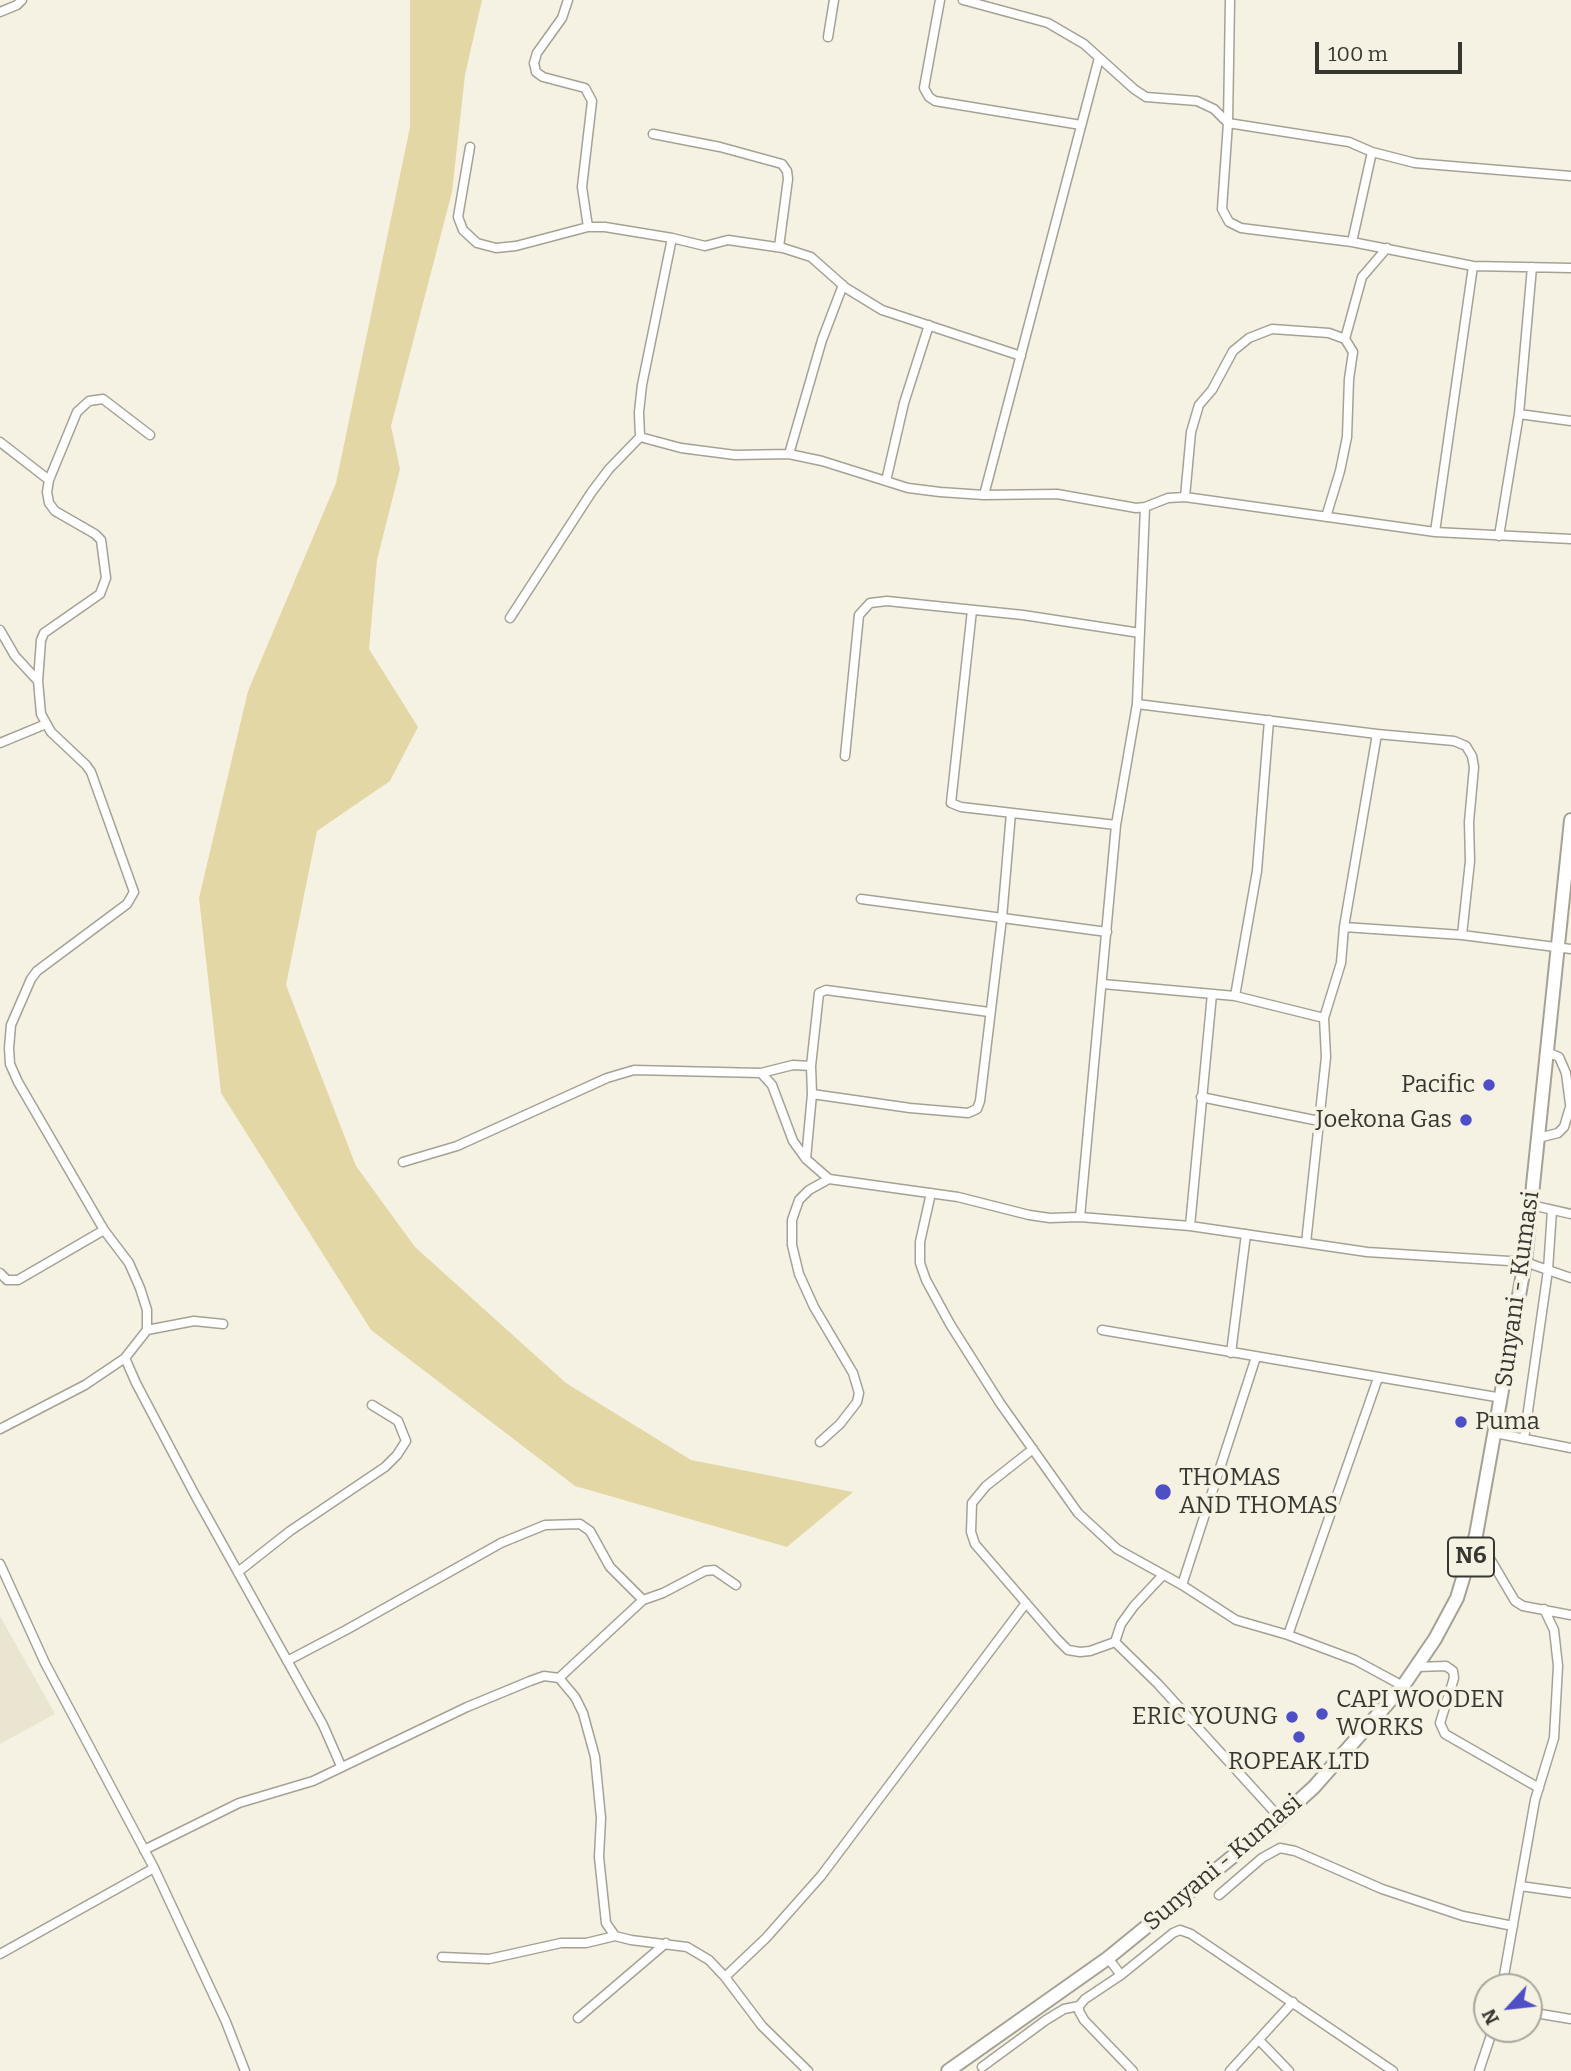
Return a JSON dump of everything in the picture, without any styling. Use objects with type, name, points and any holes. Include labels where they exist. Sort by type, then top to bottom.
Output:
[{"type":"main road","name":"Sunyani - Kumasi","points":[[948,2071],[1108,1958],[1280,1818],[1314,1787],[1403,1686],[1435,1639],[1457,1598],[1476,1535],[1525,1262],[1547,1052],[1564,949],[1571,820]]},
{"type":"street","points":[[0,12],[22,0]]},
{"type":"street","points":[[568,0],[562,18],[537,53],[534,62],[536,72],[543,77],[585,88],[592,100],[582,187],[588,228]]},
{"type":"street","points":[[828,37],[835,0]]},
{"type":"street","points":[[940,0],[924,88],[929,96],[935,100],[1081,125]]},
{"type":"street","points":[[963,0],[1048,23],[1084,44],[1146,97],[1197,101],[1214,109],[1228,123],[1349,142],[1372,152],[1415,163],[1571,176]]},
{"type":"street","points":[[1230,0],[1228,123],[1222,209],[1229,222],[1241,228],[1352,242],[1473,266],[1571,268]]},
{"type":"street","points":[[984,495],[1099,58]]},
{"type":"street","points":[[653,134],[782,164],[788,178],[779,247]]},
{"type":"street","points":[[470,146],[458,217],[463,230],[477,243],[496,248],[516,246],[588,228],[605,227],[705,246],[728,240],[779,247],[811,257],[843,285],[882,310],[1021,356]]},
{"type":"street","points":[[1352,242],[1372,152]]},
{"type":"street","points":[[510,618],[591,493],[609,469],[640,437],[642,385],[672,238]]},
{"type":"street","points":[[1345,339],[1362,277],[1387,248]]},
{"type":"street","points":[[1435,532],[1473,266]]},
{"type":"street","points":[[1499,536],[1519,414],[1532,267]]},
{"type":"street","points":[[789,454],[822,340],[843,285]]},
{"type":"street","points":[[886,481],[904,403],[929,325]]},
{"type":"street","points":[[1185,497],[1191,432],[1199,405],[1212,390],[1233,351],[1249,338],[1272,329],[1329,333],[1345,339],[1353,352],[1347,437],[1326,517]]},
{"type":"street","points":[[0,1429],[86,1385],[125,1358],[147,1330],[147,1310],[129,1263],[104,1230],[18,1082],[10,1064],[9,1048],[11,1025],[37,971],[127,904],[134,892],[91,772],[51,732],[41,714],[38,681],[41,640],[44,633],[100,594],[106,578],[100,540],[95,534],[55,511],[49,503],[48,480],[77,412],[89,401],[103,399],[150,435]]},
{"type":"street","points":[[1519,414],[1571,421]]},
{"type":"street","points":[[640,437],[681,447],[735,455],[789,454],[919,489],[984,495],[1057,494],[1136,508],[1168,498],[1185,497],[1435,532],[1571,539]]},
{"type":"street","points":[[1,444],[48,480]]},
{"type":"street","points":[[1080,1217],[1116,825],[1137,704],[1145,507]]},
{"type":"street","points":[[845,756],[859,615],[870,603],[887,601],[1023,615],[1140,633]]},
{"type":"street","points":[[972,610],[950,799],[954,806],[1116,825]]},
{"type":"street","points":[[0,631],[15,656],[38,681]]},
{"type":"street","points":[[1137,704],[1454,741],[1466,746],[1474,767],[1469,822],[1470,861],[1462,935]]},
{"type":"street","points":[[1235,996],[1257,871],[1269,720]]},
{"type":"street","points":[[0,743],[46,724]]},
{"type":"street","points":[[1306,1243],[1327,1044],[1324,1018],[1337,979],[1377,734]]},
{"type":"street","points":[[812,1094],[910,1108],[968,1113],[977,1109],[1002,918],[1011,813]]},
{"type":"street","points":[[861,899],[1107,932]]},
{"type":"street","points":[[1344,927],[1462,935],[1564,949]]},
{"type":"street","points":[[1103,984],[1235,996],[1324,1018]]},
{"type":"street","points":[[806,1159],[812,1094],[811,1066],[819,993],[826,990],[989,1012]]},
{"type":"street","points":[[1190,1226],[1212,994]]},
{"type":"street","points":[[1538,1138],[1551,1136],[1564,1127],[1571,1104],[1566,1073],[1559,1057],[1547,1052]]},
{"type":"street","points":[[403,1162],[457,1146],[607,1078],[634,1070],[761,1073],[793,1065],[811,1066]]},
{"type":"street","points":[[761,1073],[775,1092],[793,1141],[806,1159],[829,1179],[958,1197],[1050,1218],[1080,1217],[1190,1226],[1397,1255],[1525,1262],[1571,1278]]},
{"type":"street","points":[[1201,1097],[1319,1121]]},
{"type":"street","points":[[820,1442],[840,1424],[857,1402],[859,1393],[853,1373],[799,1274],[792,1245],[792,1220],[799,1199],[808,1190],[829,1179]]},
{"type":"street","points":[[931,1193],[919,1242],[920,1263],[926,1280],[969,1355],[1078,1513],[1117,1549],[1182,1585],[1236,1620],[1355,1660],[1403,1686]]},
{"type":"street","points":[[1531,1205],[1571,1214]]},
{"type":"street","points":[[1524,1439],[1548,1270],[1552,1210]]},
{"type":"street","points":[[0,1273],[7,1280],[18,1280],[104,1230]]},
{"type":"street","points":[[1231,1353],[1246,1234]]},
{"type":"street","points":[[147,1330],[194,1321],[223,1324]]},
{"type":"street","points":[[1102,1330],[1502,1398]]},
{"type":"street","points":[[1182,1585],[1256,1357]]},
{"type":"street","points":[[125,1358],[136,1383],[323,1725],[341,1766]]},
{"type":"street","points":[[1287,1635],[1378,1378]]},
{"type":"street","points":[[238,1572],[290,1531],[385,1467],[397,1455],[406,1441],[398,1422],[372,1405]]},
{"type":"street","points":[[1495,1433],[1571,1448]]},
{"type":"street","points":[[1033,1449],[986,1486],[972,1503],[971,1532],[975,1544],[1068,1650],[1090,1651],[1115,1642]]},
{"type":"street","points":[[287,1661],[501,1543],[545,1525],[580,1524],[590,1531],[610,1567],[643,1600]]},
{"type":"street","points":[[1476,1535],[1515,1601],[1523,1606],[1571,1615]]},
{"type":"street","points":[[0,1564],[45,1663],[154,1868],[226,2022],[245,2071]]},
{"type":"street","points":[[559,1678],[643,1600],[663,1593],[705,1571],[714,1570],[736,1585]]},
{"type":"street","points":[[1115,1642],[1121,1624],[1163,1575]]},
{"type":"street","points":[[725,1976],[766,1938],[821,1876],[1026,1603]]},
{"type":"street","points":[[1505,1973],[1539,1788],[1553,1738],[1558,1666],[1554,1629],[1544,1609]]},
{"type":"street","points":[[1115,1642],[1158,1684],[1280,1818]]},
{"type":"street","points":[[1417,1667],[1446,1666],[1453,1671],[1454,1678],[1440,1723],[1446,1734],[1539,1788]]},
{"type":"street","points":[[144,1850],[239,1803],[313,1781],[530,1681],[544,1676],[559,1678],[575,1697],[583,1713],[595,1757],[601,1818],[599,1857],[607,1923],[615,1936]]},
{"type":"street","points":[[1219,1895],[1262,1858],[1280,1848],[1306,1856],[1382,1889],[1463,1916],[1513,1927]]},
{"type":"street","points":[[0,1954],[154,1868]]},
{"type":"street","points":[[1520,1886],[1571,1893]]},
{"type":"street","points":[[970,2056],[984,2069],[1046,2020],[1064,2009],[1079,2006],[1084,1999],[1121,1975],[1159,1943],[1180,1930],[1191,1934],[1393,2071]]},
{"type":"street","points":[[442,1957],[489,1959],[561,1943],[586,1943],[615,1936],[687,1947],[709,1960],[725,1976],[762,2026],[808,2071]]},
{"type":"street","points":[[578,2018],[666,1944]]},
{"type":"street","points":[[1108,1958],[1121,1975]]},
{"type":"street","points":[[1230,2071],[1293,2002]]},
{"type":"street","points":[[1079,2006],[1084,2020],[1133,2071]]},
{"type":"street","points":[[1543,2014],[1571,2019]]},
{"type":"street","points":[[1259,2041],[1289,2071]]},
{"type":"street","points":[[1479,2071],[1488,2043]]},
{"type":"shaded area","points":[[410,0],[482,0],[465,75],[452,192],[391,426],[400,469],[377,560],[369,649],[418,727],[390,781],[317,831],[286,985],[356,1166],[415,1247],[566,1383],[691,1460],[853,1492],[787,1547],[575,1486],[371,1330],[221,1093],[199,898],[248,691],[336,483],[410,127]]},
{"type":"shaded area","points":[[0,1616],[55,1714],[0,1744]]},
{"type":"place","name":"Pacific","points":[[1489,1085]]},
{"type":"place","name":"Joekona Gas","points":[[1466,1120]]},
{"type":"place","name":"Puma","points":[[1461,1422]]},
{"type":"place","name":"THOMAS AND THOMAS","points":[[1163,1492]]},
{"type":"place","name":"CAPI WOODEN WORKS","points":[[1322,1714]]},
{"type":"place","name":"ERIC YOUNG","points":[[1292,1717]]},
{"type":"place","name":"ROPEAK LTD","points":[[1299,1737]]}]
